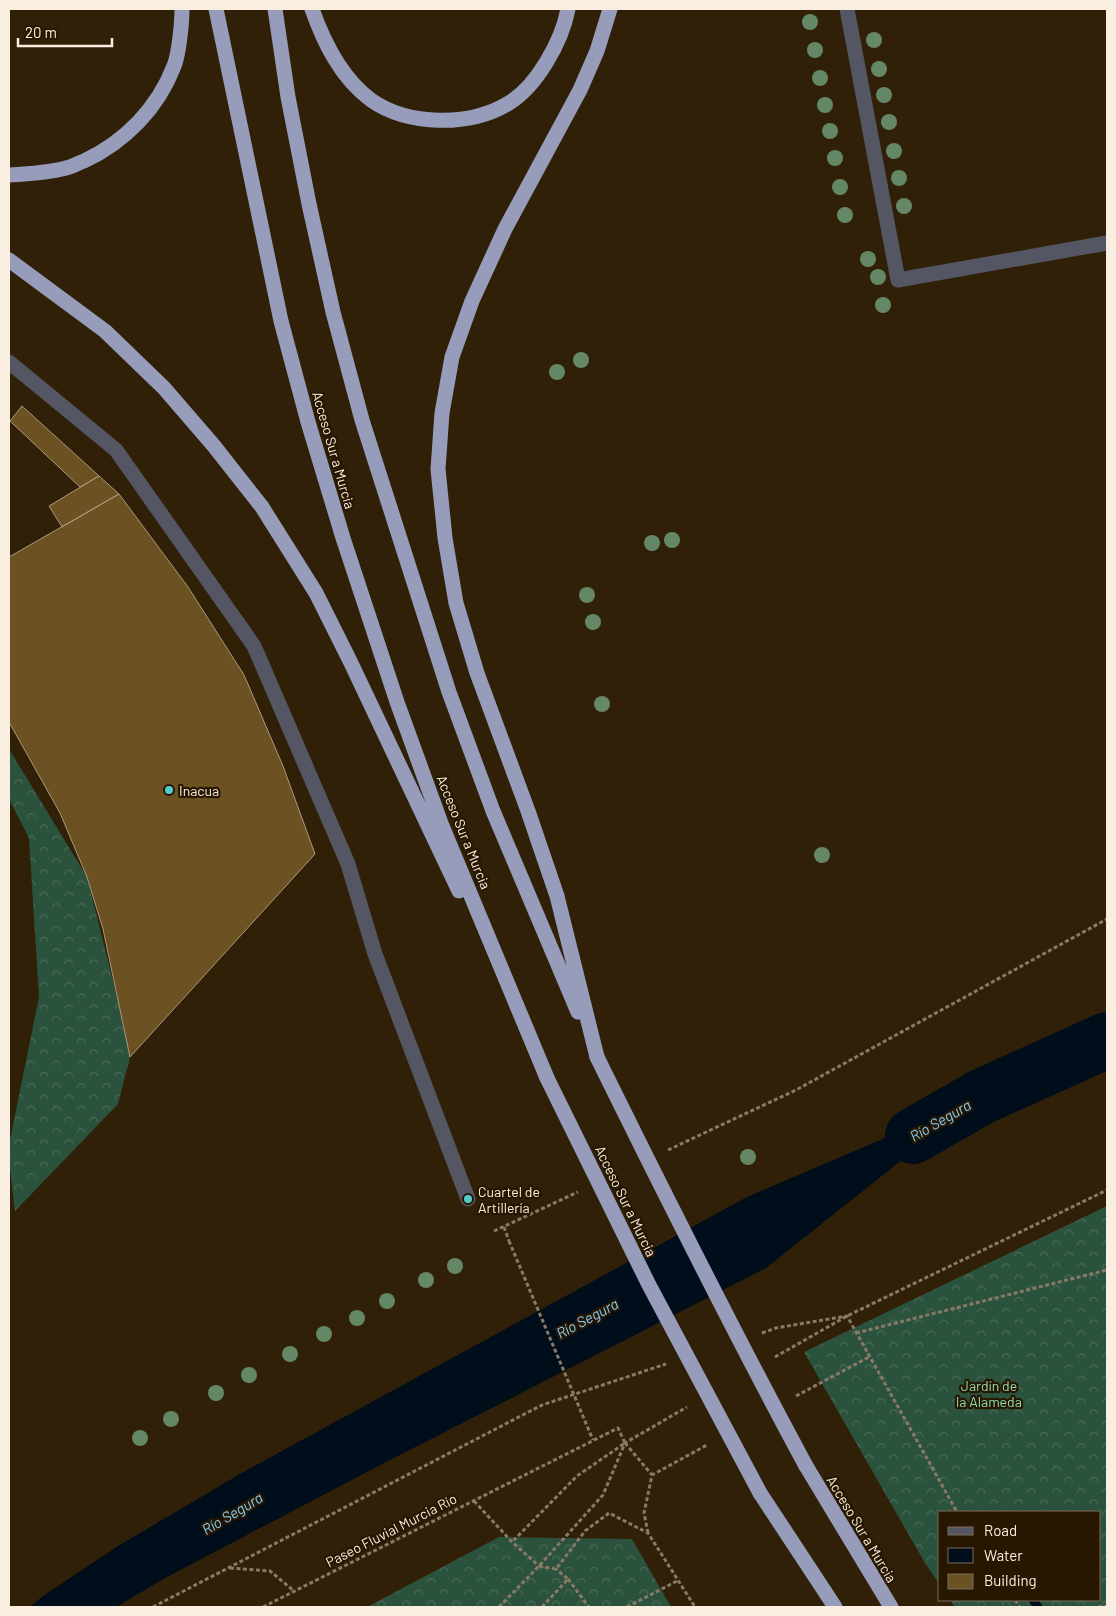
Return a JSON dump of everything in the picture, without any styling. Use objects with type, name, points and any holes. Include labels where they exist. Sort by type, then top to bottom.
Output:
[{"type":"highway","points":[[9,175],[67,168],[97,155],[116,142],[139,122],[158,98],[175,64],[182,9]]},
{"type":"highway","name":"Acceso Sur a Murcia","points":[[216,9],[281,321],[308,422],[343,538],[397,702],[442,826],[547,1078],[650,1285],[760,1492],[835,1607]]},
{"type":"highway","name":"Acceso Sur a Murcia","points":[[275,9],[288,97],[309,204],[333,312],[362,420],[449,692],[493,811],[597,1057],[699,1264],[806,1466],[891,1607]]},
{"type":"highway","points":[[312,9],[318,27],[334,59],[351,82],[371,100],[394,112],[422,119],[448,121],[479,116],[509,104],[532,83],[550,55],[568,9]]},
{"type":"highway","points":[[597,1057],[557,896],[528,810],[477,673],[456,603],[445,538],[438,469],[442,413],[452,357],[472,301],[505,229],[580,90],[597,51],[610,9]]},
{"type":"highway","points":[[9,260],[105,332],[164,388],[214,446],[262,507],[316,592],[547,1078]]},
{"type":"highway","points":[[760,1492],[830,1607]]},
{"type":"street","points":[[847,9],[898,280],[1107,243]]},
{"type":"street","points":[[9,362],[116,450],[254,646],[348,864],[375,954],[468,1199]]},
{"type":"path","points":[[796,1090],[1107,919]]},
{"type":"path","points":[[770,1360],[847,1316],[1107,1190]]},
{"type":"path","points":[[494,1231],[504,1227],[593,1440]]},
{"type":"path","points":[[856,1333],[1107,1270]]},
{"type":"path","points":[[847,1316],[956,1511]]},
{"type":"path","points":[[757,1334],[776,1328],[847,1316]]},
{"type":"path","points":[[153,1607],[542,1405],[673,1362]]},
{"type":"path","points":[[512,1542],[577,1476],[624,1443],[693,1404]]},
{"type":"path","points":[[474,1501],[618,1428],[624,1443],[652,1475]]},
{"type":"path","points":[[499,1607],[540,1566],[603,1494],[624,1443]]},
{"type":"path","name":"Paseo Fluvial Murcia Río","points":[[263,1607],[474,1501],[512,1542],[540,1566]]},
{"type":"path","points":[[556,1568],[585,1531],[609,1513],[648,1533],[695,1607]]},
{"type":"path","points":[[540,1566],[556,1568],[568,1579],[589,1607]]},
{"type":"path","points":[[227,1568],[270,1571],[294,1591]]},
{"type":"path","points":[[542,1607],[568,1579]]},
{"type":"path","points":[[627,1607],[677,1581]]},
{"type":"path","points":[[1098,1607],[1107,1606]]},
{"type":"green space","points":[[9,749],[87,877],[130,1057],[118,1104],[15,1211],[9,1145],[39,997],[29,838],[9,799]]},
{"type":"green space","name":"Jardín de la Alameda","points":[[1107,1206],[1107,1607],[955,1607],[951,1601],[1101,1601],[1101,1511],[938,1511],[938,1582],[925,1563],[804,1352]]},
{"type":"green space","points":[[499,1537],[632,1539],[671,1607],[367,1607]]},
{"type":"water","points":[[981,1097],[766,1268],[386,1462],[167,1577],[116,1607],[30,1607],[43,1596],[118,1546],[240,1474],[747,1197]]},
{"type":"building","points":[[22,406],[99,476],[80,487],[10,421]]},
{"type":"building","points":[[99,476],[119,494],[62,527],[49,506]]},
{"type":"building","name":"Inacua","points":[[119,494],[188,587],[244,675],[283,766],[315,854],[130,1057],[103,929],[87,877],[60,813],[9,722],[9,557]]},
{"type":"waterway","name":"Río Segura","points":[[913,1136],[981,1097],[1107,1040]]},
{"type":"waterway","points":[[1034,1601],[1038,1607]]},
{"type":"place","name":"Inacua","points":[[169,790]]},
{"type":"place","name":"Cuartel de Artillería","points":[[468,1199]]}]
